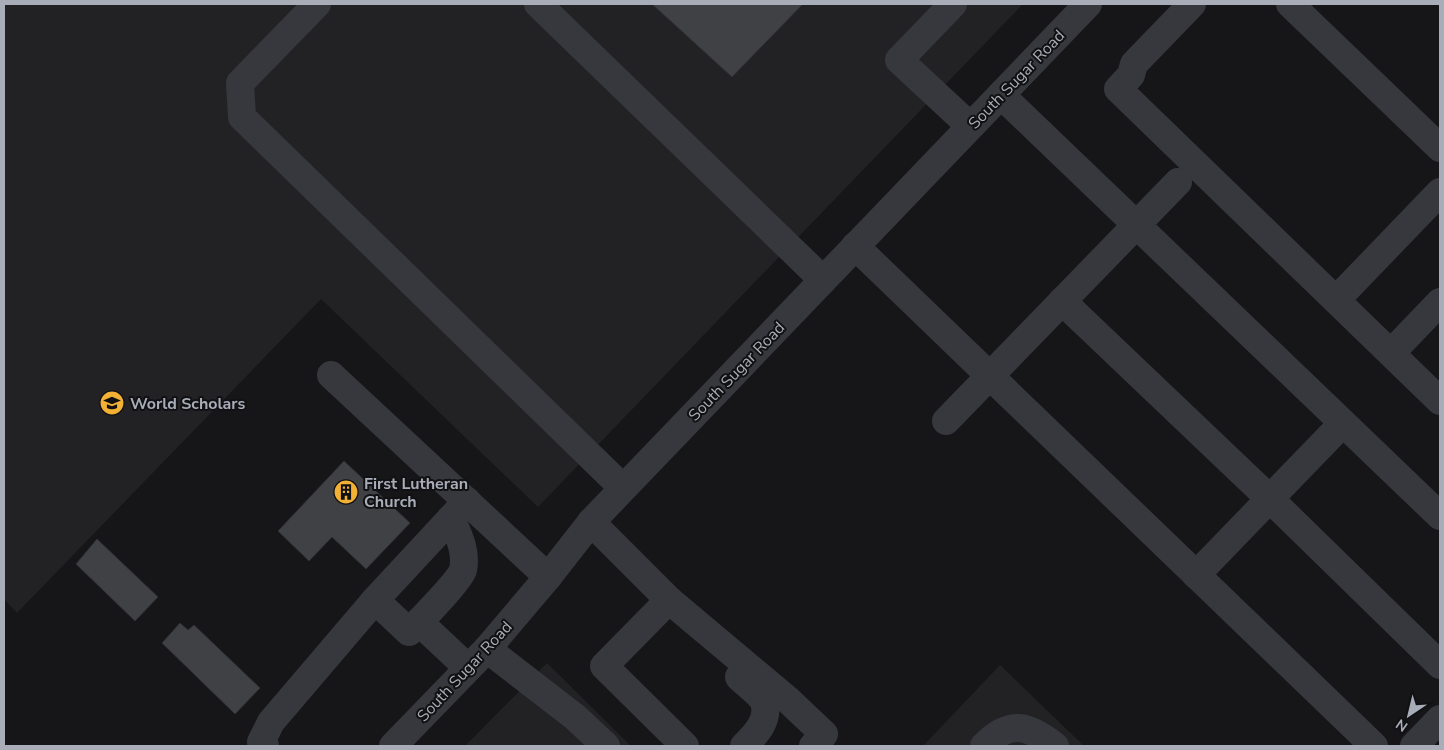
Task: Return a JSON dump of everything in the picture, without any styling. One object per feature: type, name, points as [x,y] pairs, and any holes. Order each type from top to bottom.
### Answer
[{"type":"lane","points":[[317,4],[240,83],[242,117],[623,488]]},
{"type":"lane","points":[[538,4],[562,16],[823,280]]},
{"type":"lane","points":[[953,4],[899,60],[970,126]]},
{"type":"lane","name":"South Sugar Road","points":[[393,746],[487,649],[548,577],[591,522],[1088,4]]},
{"type":"lane","points":[[1192,4],[1134,64],[1131,75],[1118,89],[1440,400]]},
{"type":"lane","points":[[1290,4],[1440,148]]},
{"type":"lane","points":[[1001,95],[1440,516]]},
{"type":"lane","points":[[946,421],[1178,182]]},
{"type":"lane","points":[[1336,300],[1440,192]]},
{"type":"lane","points":[[855,246],[1374,746]]},
{"type":"lane","points":[[1062,301],[1270,499],[1440,665]]},
{"type":"lane","points":[[1391,353],[1440,302]]},
{"type":"lane","points":[[331,375],[459,509],[548,577]]},
{"type":"lane","points":[[1196,575],[1344,423]]},
{"type":"lane","points":[[265,746],[261,742],[271,722],[375,600],[459,509]]},
{"type":"lane","points":[[375,600],[409,632],[419,622],[463,572],[463,546],[459,509]]},
{"type":"lane","points":[[591,522],[669,600],[787,699],[824,734],[813,746]]},
{"type":"lane","points":[[669,600],[604,666],[685,746]]},
{"type":"lane","points":[[669,600],[693,633],[764,701],[765,717],[756,734],[744,746]]},
{"type":"lane","points":[[419,622],[468,668]]},
{"type":"lane","points":[[487,649],[575,717],[606,746]]},
{"type":"lane","points":[[1414,746],[1440,719]]},
{"type":"lane","points":[[984,746],[991,738],[1008,729],[1024,728],[1039,734],[1055,746]]},
{"type":"shaded area","name":"World Scholars","points":[[4,4],[1023,4],[538,507],[321,299],[17,613],[4,599]]},
{"type":"shaded area","points":[[547,663],[631,746],[465,746]]},
{"type":"shaded area","points":[[1000,665],[1084,746],[923,746]]},
{"type":"building","points":[[652,4],[803,4],[732,77]]},
{"type":"building","name":"First Lutheran Church","points":[[344,461],[410,523],[366,569],[332,537],[309,561],[278,531]]},
{"type":"building","points":[[97,539],[158,597],[135,621],[76,564]]},
{"type":"building","points":[[180,623],[188,630],[194,625],[260,688],[235,714],[162,643]]},
{"type":"place","name":"World Scholars","points":[[112,403]]},
{"type":"place","name":"First Lutheran Church","points":[[346,492]]}]
